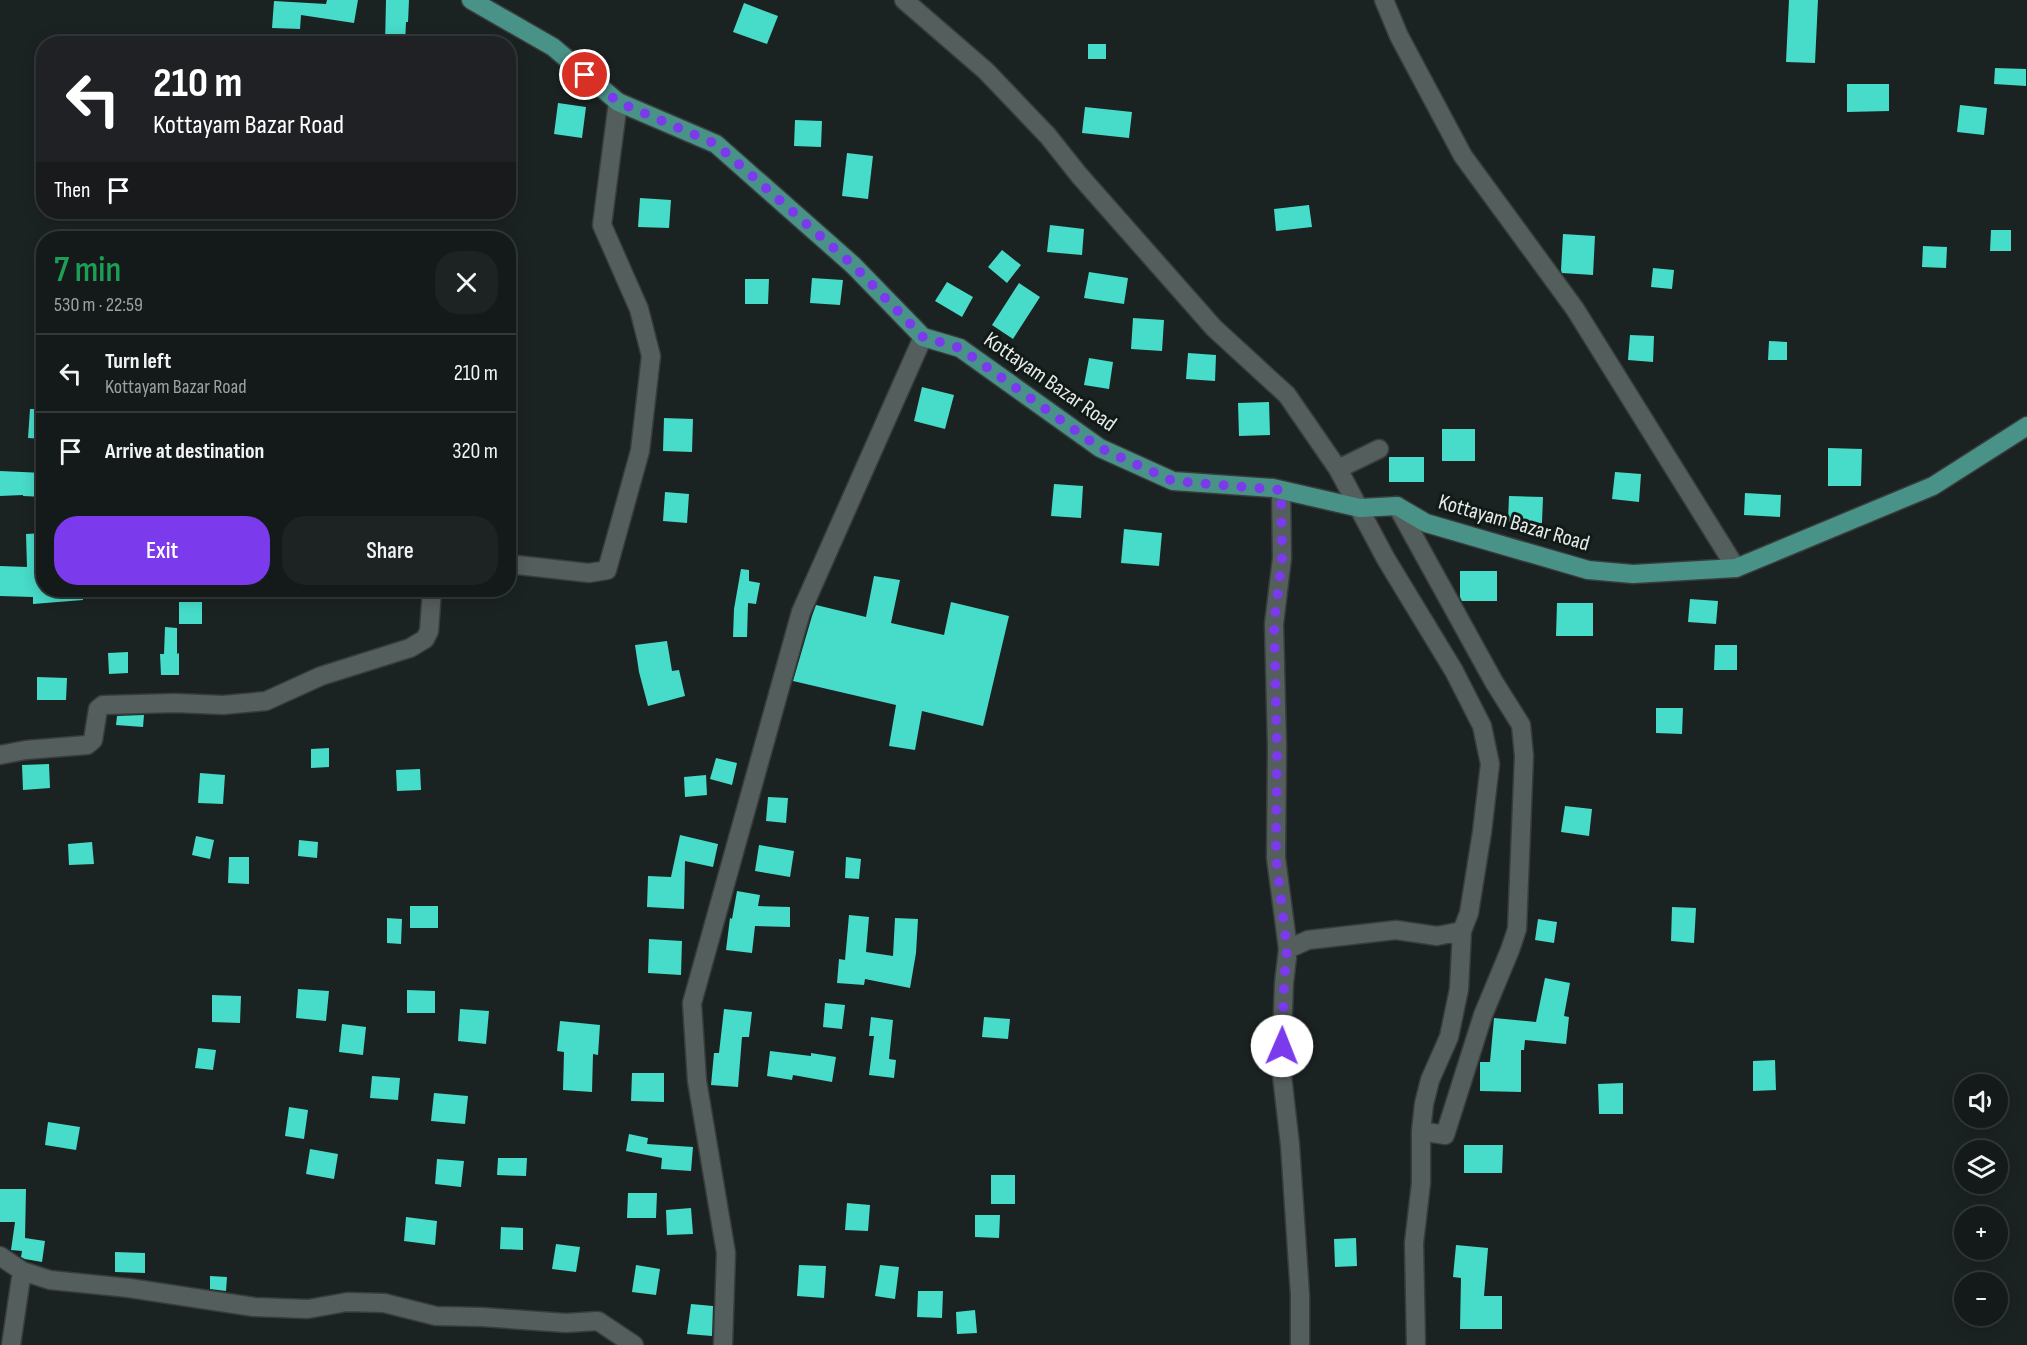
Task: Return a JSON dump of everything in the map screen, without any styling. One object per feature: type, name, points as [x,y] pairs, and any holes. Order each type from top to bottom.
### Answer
[{"type":"main road","name":"Kottayam Bazar Road","points":[[471,0],[553,47],[618,102],[716,144],[853,265],[923,337],[960,348],[1100,448],[1173,481],[1281,490],[1362,508],[1397,506],[1426,524],[1588,570],[1632,574],[1736,568],[1933,486],[2027,427]]},
{"type":"street","points":[[904,0],[986,71],[1048,136],[1079,175],[1214,327],[1287,395],[1362,508],[1386,560],[1454,671],[1482,726],[1490,764],[1469,913],[1462,931],[1456,1005],[1449,1037],[1430,1080],[1421,1131],[1421,1183],[1414,1243],[1416,1345]]},
{"type":"street","points":[[1384,0],[1399,36],[1463,156],[1575,309],[1736,568]]},
{"type":"street","points":[[516,565],[589,573],[607,570],[640,451],[651,356],[639,309],[602,225],[618,102]]},
{"type":"street","points":[[723,1345],[726,1253],[697,1081],[692,1003],[801,612],[923,337]]},
{"type":"street","points":[[1338,470],[1379,449]]},
{"type":"street","points":[[1281,490],[1282,558],[1274,624],[1277,747],[1276,858],[1287,949],[1281,1067],[1290,1145],[1300,1295],[1300,1345]]},
{"type":"street","points":[[1397,506],[1494,681],[1521,725],[1524,756],[1517,929],[1483,1016],[1445,1135],[1421,1131]]},
{"type":"street","points":[[0,755],[26,750],[87,745],[93,740],[98,709],[103,705],[175,703],[224,705],[267,702],[321,676],[410,648],[425,639],[429,631],[431,597]]},
{"type":"street","points":[[1287,949],[1308,940],[1386,931],[1396,930],[1437,936],[1462,931]]},
{"type":"street","points":[[0,1256],[22,1271],[50,1280],[129,1288],[254,1307],[308,1309],[347,1302],[384,1303],[436,1316],[566,1323],[598,1321],[634,1345]]},
{"type":"street","points":[[11,1345],[22,1271]]},
{"type":"building","points":[[327,0],[358,0],[354,23],[301,15],[300,29],[272,28],[274,1],[326,4]]},
{"type":"building","points":[[386,0],[409,0],[405,36],[385,36]]},
{"type":"building","points":[[1789,0],[1818,0],[1815,63],[1786,62]]},
{"type":"building","points":[[744,3],[778,16],[767,44],[733,32]]},
{"type":"building","points":[[1088,44],[1106,44],[1106,59],[1088,59]]},
{"type":"building","points":[[1995,68],[2026,69],[2026,86],[1994,84]]},
{"type":"building","points":[[1847,84],[1889,84],[1889,111],[1847,112]]},
{"type":"building","points":[[558,103],[586,107],[582,138],[554,134]]},
{"type":"building","points":[[1960,105],[1987,108],[1984,135],[1957,132]]},
{"type":"building","points":[[1085,107],[1132,112],[1129,138],[1082,133]]},
{"type":"building","points":[[795,120],[822,121],[821,147],[794,146]]},
{"type":"building","points":[[847,153],[873,156],[868,199],[842,196]]},
{"type":"building","points":[[640,198],[671,200],[669,228],[638,227]]},
{"type":"building","points":[[1309,205],[1312,227],[1276,231],[1274,209]]},
{"type":"building","points":[[1050,225],[1084,229],[1082,255],[1047,252]]},
{"type":"building","points":[[1991,230],[2011,230],[2011,251],[1990,251]]},
{"type":"building","points":[[1563,234],[1595,236],[1593,275],[1562,273]]},
{"type":"building","points":[[1923,246],[1947,247],[1946,268],[1922,267]]},
{"type":"building","points":[[1002,250],[1021,265],[1007,283],[988,267]]},
{"type":"building","points":[[1653,268],[1674,270],[1672,289],[1651,287]]},
{"type":"building","points":[[1089,272],[1128,278],[1124,304],[1084,298]]},
{"type":"building","points":[[812,278],[843,280],[840,305],[810,303]]},
{"type":"building","points":[[745,279],[769,279],[768,304],[745,304]]},
{"type":"building","points":[[947,282],[973,297],[962,317],[935,301]]},
{"type":"building","points":[[1019,283],[1040,297],[1013,339],[992,325]]},
{"type":"building","points":[[1133,318],[1164,320],[1162,351],[1131,349]]},
{"type":"building","points":[[1630,335],[1654,336],[1653,362],[1628,360]]},
{"type":"building","points":[[1769,341],[1787,342],[1787,360],[1768,360]]},
{"type":"building","points":[[1188,353],[1216,355],[1215,381],[1186,379]]},
{"type":"building","points":[[1089,358],[1113,362],[1109,389],[1084,385]]},
{"type":"building","points":[[922,387],[954,395],[945,429],[914,421]]},
{"type":"building","points":[[1269,402],[1270,435],[1239,436],[1238,403]]},
{"type":"building","points":[[30,409],[36,409],[36,438],[28,438]]},
{"type":"building","points":[[664,418],[693,419],[692,452],[663,451]]},
{"type":"building","points":[[1442,429],[1475,429],[1475,461],[1442,461]]},
{"type":"building","points":[[1828,448],[1862,449],[1861,486],[1828,486]]},
{"type":"building","points":[[1389,457],[1424,457],[1424,482],[1389,482]]},
{"type":"building","points":[[0,471],[36,473],[36,497],[0,496]]},
{"type":"building","points":[[1615,472],[1641,474],[1639,502],[1612,499]]},
{"type":"building","points":[[1054,484],[1083,486],[1081,518],[1051,516]]},
{"type":"building","points":[[665,492],[689,494],[687,523],[663,521]]},
{"type":"building","points":[[1745,493],[1781,495],[1780,517],[1744,515]]},
{"type":"building","points":[[1509,496],[1543,497],[1542,523],[1508,522]]},
{"type":"building","points":[[1124,529],[1162,533],[1159,566],[1121,563]]},
{"type":"building","points":[[36,533],[36,597],[83,597],[83,600],[33,604],[33,597],[0,596],[0,566],[27,567],[26,534]]},
{"type":"building","points":[[741,569],[749,570],[749,581],[760,583],[756,604],[748,603],[747,637],[733,637],[734,609]]},
{"type":"building","points":[[1460,571],[1497,571],[1497,601],[1462,601]]},
{"type":"building","points":[[874,576],[900,580],[891,623],[944,635],[951,602],[1009,616],[983,726],[922,711],[915,750],[889,746],[896,705],[793,681],[816,605],[866,617]]},
{"type":"building","points":[[1690,599],[1718,601],[1716,624],[1688,622]]},
{"type":"building","points":[[179,602],[202,602],[202,624],[179,624]]},
{"type":"building","points":[[1557,603],[1593,603],[1593,636],[1556,636]]},
{"type":"building","points":[[165,627],[177,628],[179,675],[161,675],[160,654],[164,654]]},
{"type":"building","points":[[667,641],[672,671],[679,670],[685,696],[648,706],[635,645]]},
{"type":"building","points":[[1715,645],[1737,645],[1737,670],[1714,670]]},
{"type":"building","points":[[128,652],[128,673],[109,674],[108,653]]},
{"type":"building","points":[[37,677],[67,678],[66,700],[37,700]]},
{"type":"building","points":[[1656,708],[1683,708],[1682,734],[1656,733]]},
{"type":"building","points":[[144,715],[143,727],[116,725],[117,716]]},
{"type":"building","points":[[329,748],[329,767],[311,768],[311,749]]},
{"type":"building","points":[[716,758],[737,763],[732,785],[710,779]]},
{"type":"building","points":[[49,764],[50,788],[23,790],[22,765]]},
{"type":"building","points":[[420,769],[421,790],[397,791],[396,770]]},
{"type":"building","points":[[200,773],[225,775],[223,804],[198,803]]},
{"type":"building","points":[[706,775],[707,795],[685,797],[684,777]]},
{"type":"building","points":[[768,797],[788,798],[786,823],[766,821]]},
{"type":"building","points":[[1565,806],[1592,809],[1589,836],[1561,832]]},
{"type":"building","points":[[680,835],[718,844],[713,867],[685,861],[684,909],[647,907],[648,876],[671,877]]},
{"type":"building","points":[[196,836],[214,840],[210,859],[192,855]]},
{"type":"building","points":[[299,840],[318,842],[317,858],[298,856]]},
{"type":"building","points":[[92,842],[94,864],[69,865],[68,844]]},
{"type":"building","points":[[759,845],[794,851],[790,877],[755,871]]},
{"type":"building","points":[[229,857],[249,857],[249,884],[228,883]]},
{"type":"building","points":[[846,857],[861,859],[859,879],[845,878]]},
{"type":"building","points":[[737,891],[760,895],[758,906],[790,907],[790,927],[755,926],[752,953],[726,950],[730,918],[732,919]]},
{"type":"building","points":[[410,906],[438,906],[438,928],[410,928]]},
{"type":"building","points":[[1672,907],[1696,908],[1694,943],[1671,941]]},
{"type":"building","points":[[849,915],[869,917],[866,952],[893,956],[895,918],[918,919],[916,953],[910,988],[865,979],[864,985],[837,983],[839,959],[845,960]]},
{"type":"building","points":[[387,918],[402,919],[401,944],[387,943]]},
{"type":"building","points":[[1538,919],[1557,922],[1554,943],[1535,940]]},
{"type":"building","points":[[649,939],[682,941],[681,975],[648,973]]},
{"type":"building","points":[[1545,978],[1570,983],[1564,1016],[1569,1017],[1566,1044],[1525,1040],[1524,1050],[1521,1050],[1521,1092],[1480,1091],[1480,1062],[1490,1062],[1494,1018],[1536,1022]]},
{"type":"building","points":[[298,989],[329,991],[326,1021],[296,1018]]},
{"type":"building","points":[[407,990],[435,991],[435,1013],[407,1013]]},
{"type":"building","points":[[212,995],[241,996],[240,1023],[212,1022]]},
{"type":"building","points":[[825,1003],[845,1005],[842,1029],[823,1027]]},
{"type":"building","points":[[460,1009],[489,1011],[486,1044],[458,1041]]},
{"type":"building","points":[[724,1009],[752,1012],[749,1037],[742,1037],[738,1087],[711,1085],[714,1053],[719,1053]]},
{"type":"building","points":[[871,1017],[893,1020],[889,1059],[896,1060],[894,1078],[869,1075],[874,1036],[869,1036]]},
{"type":"building","points":[[984,1017],[1010,1019],[1008,1039],[982,1037]]},
{"type":"building","points":[[560,1021],[600,1025],[598,1055],[593,1054],[592,1092],[563,1090],[564,1052],[557,1051]]},
{"type":"building","points":[[342,1024],[366,1027],[363,1055],[339,1052]]},
{"type":"building","points":[[198,1048],[216,1050],[213,1070],[195,1068]]},
{"type":"building","points":[[770,1051],[836,1057],[832,1082],[793,1075],[792,1080],[767,1076]]},
{"type":"building","points":[[1775,1060],[1776,1090],[1753,1091],[1753,1061]]},
{"type":"building","points":[[632,1073],[664,1073],[664,1102],[631,1101]]},
{"type":"building","points":[[372,1076],[400,1078],[398,1100],[370,1098]]},
{"type":"building","points":[[1623,1083],[1623,1114],[1599,1114],[1598,1084]]},
{"type":"building","points":[[434,1093],[468,1096],[465,1124],[431,1121]]},
{"type":"building","points":[[289,1107],[308,1110],[304,1139],[285,1136]]},
{"type":"building","points":[[48,1122],[80,1127],[76,1150],[45,1145]]},
{"type":"building","points":[[629,1134],[648,1138],[647,1144],[693,1147],[691,1171],[661,1169],[662,1158],[626,1151]]},
{"type":"building","points":[[1464,1145],[1503,1145],[1502,1173],[1464,1173]]},
{"type":"building","points":[[310,1149],[338,1154],[334,1179],[306,1174]]},
{"type":"building","points":[[498,1158],[527,1158],[526,1176],[497,1175]]},
{"type":"building","points":[[437,1159],[464,1161],[461,1187],[435,1184]]},
{"type":"building","points":[[991,1175],[1015,1175],[1015,1204],[991,1204]]},
{"type":"building","points":[[0,1189],[26,1189],[25,1238],[45,1241],[42,1262],[25,1259],[21,1257],[22,1251],[11,1250],[15,1222],[0,1222]]},
{"type":"building","points":[[628,1193],[657,1193],[656,1218],[627,1218]]},
{"type":"building","points":[[847,1203],[870,1205],[868,1231],[845,1230]]},
{"type":"building","points":[[691,1208],[693,1234],[667,1235],[666,1210]]},
{"type":"building","points":[[975,1215],[1000,1215],[999,1238],[975,1237]]},
{"type":"building","points":[[406,1217],[437,1221],[435,1245],[404,1241]]},
{"type":"building","points":[[501,1227],[523,1228],[523,1250],[500,1249]]},
{"type":"building","points":[[1356,1238],[1357,1266],[1335,1267],[1334,1239]]},
{"type":"building","points":[[556,1244],[580,1247],[576,1272],[552,1269]]},
{"type":"building","points":[[1456,1245],[1488,1248],[1484,1296],[1502,1296],[1502,1329],[1460,1329],[1461,1278],[1453,1277]]},
{"type":"building","points":[[115,1252],[145,1253],[145,1273],[115,1272]]},
{"type":"building","points":[[636,1265],[660,1269],[656,1295],[632,1292]]},
{"type":"building","points":[[799,1265],[826,1266],[824,1298],[797,1296]]},
{"type":"building","points":[[880,1265],[899,1267],[895,1299],[875,1296]]},
{"type":"building","points":[[210,1276],[227,1277],[226,1291],[210,1289]]},
{"type":"building","points":[[918,1291],[943,1291],[942,1318],[917,1317]]},
{"type":"building","points":[[691,1304],[713,1306],[712,1336],[687,1334]]},
{"type":"building","points":[[975,1310],[977,1333],[957,1334],[956,1312]]},
{"type":"route","points":[[585,75],[618,102],[716,144],[853,265],[923,337],[960,348],[1100,448],[1173,481],[1281,490],[1282,558],[1274,624],[1277,747],[1276,858],[1287,949],[1282,1046]]}]
